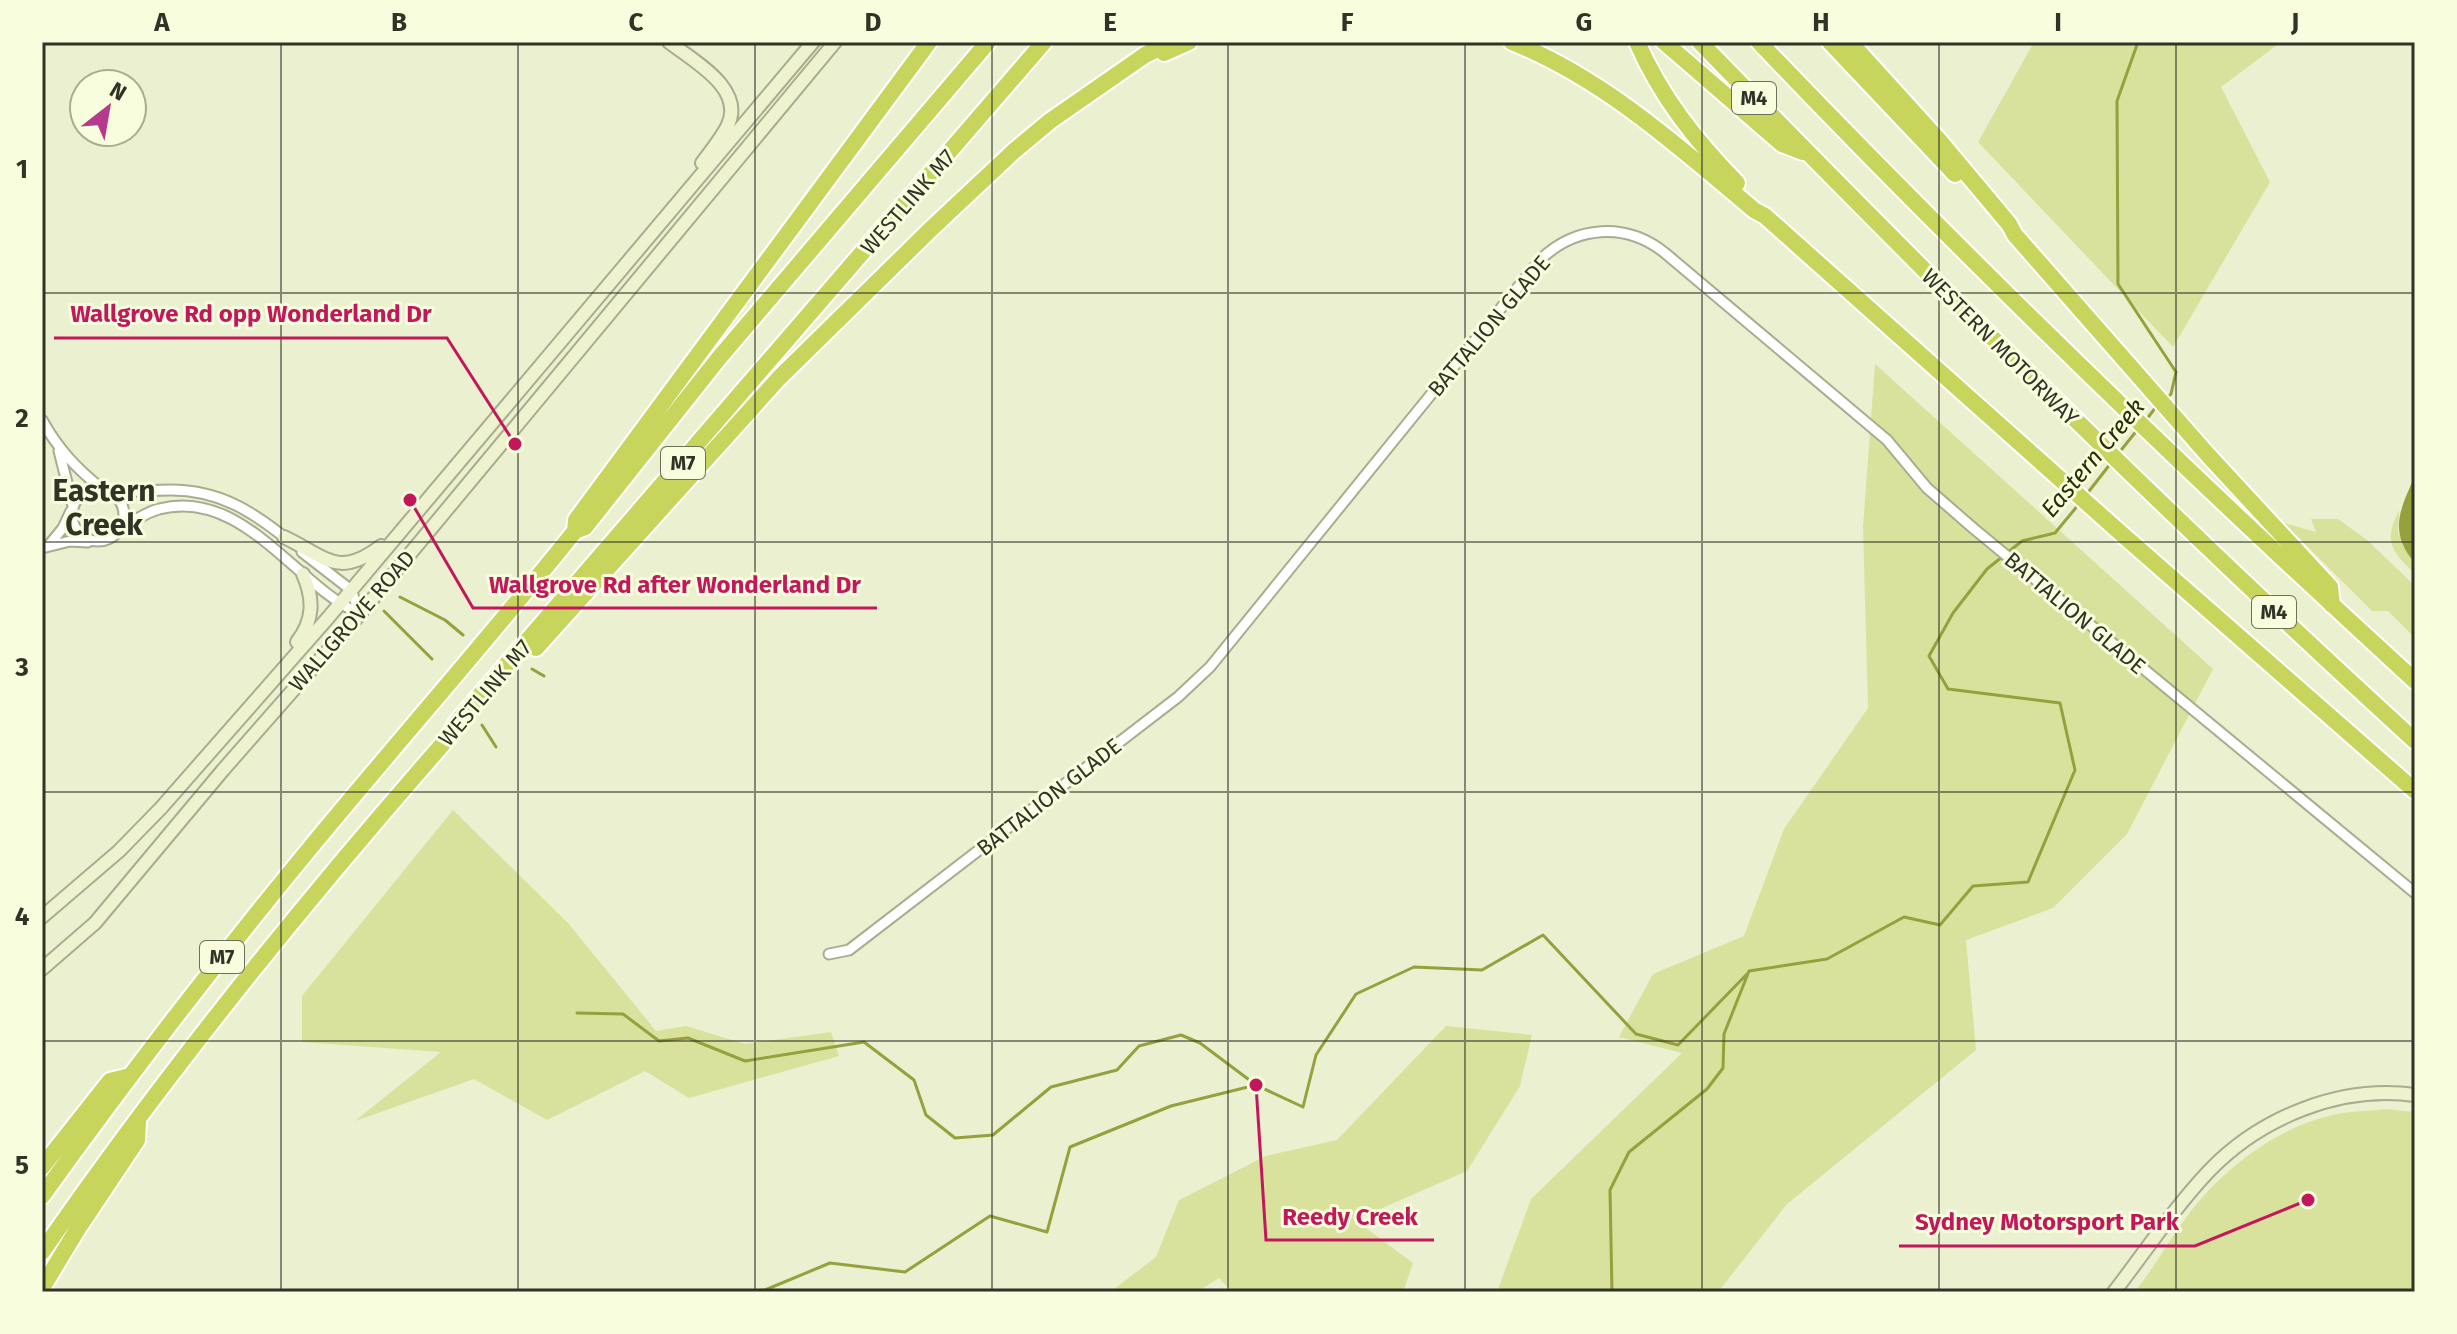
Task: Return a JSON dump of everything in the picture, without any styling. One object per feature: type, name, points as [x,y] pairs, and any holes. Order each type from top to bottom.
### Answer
[{"type":"highway","points":[[575,531],[576,520],[929,42]]},
{"type":"highway","name":"WESTLINK M7","points":[[50,1167],[130,1076],[307,852],[575,531],[585,527],[719,358],[988,42]]},
{"type":"highway","name":"WESTLINK M7","points":[[91,1196],[120,1155],[138,1121],[348,854],[448,738],[457,722],[1044,42]]},
{"type":"highway","points":[[448,738],[465,728],[779,378],[932,228],[1050,121],[1145,55],[1171,42]]},
{"type":"highway","points":[[1129,67],[1189,42]]},
{"type":"highway","points":[[1512,42],[1560,64],[1611,95],[1765,216],[2415,791]]},
{"type":"highway","points":[[1637,42],[1662,91],[1694,138],[1759,205],[1765,216]]},
{"type":"highway","points":[[1664,42],[1782,144],[1809,154]]},
{"type":"highway","name":"WESTERN MOTORWAY","points":[[1700,42],[2085,432],[2415,741]]},
{"type":"highway","points":[[1830,42],[1994,217],[2015,235],[2208,455],[2330,587],[2332,605]]},
{"type":"highway","points":[[1850,42],[1937,138],[2015,235]]},
{"type":"highway","name":"WESTERN MOTORWAY","points":[[1763,44],[2115,401],[2415,681]]},
{"type":"highway","name":"M7","points":[[42,1196],[50,1167]]},
{"type":"highway","points":[[42,1252],[91,1196]]},
{"type":"highway","points":[[42,1288],[91,1196]]},
{"type":"main road","points":[[661,222],[728,125],[730,108],[721,83],[669,42]]},
{"type":"main road","name":"WALLGROVE ROAD","points":[[42,917],[119,851],[251,706],[813,42]]},
{"type":"main road","name":"WALLGROVE ROAD","points":[[42,969],[95,923],[223,770],[360,614],[835,42]]},
{"type":"main road","points":[[632,255],[647,268]]},
{"type":"main road","points":[[284,537],[323,559],[343,564],[366,557],[400,532]]},
{"type":"main road","points":[[251,706],[310,621],[310,595],[303,574]]},
{"type":"main road","points":[[2114,1292],[2210,1170],[2259,1130],[2315,1105],[2346,1097],[2375,1093],[2415,1095]]},
{"type":"street","name":"BATTALION GLADE","points":[[829,954],[849,950],[1178,697],[1210,667],[1540,260],[1576,236],[1597,231],[1619,231],[1657,247],[1887,440],[1927,488],[1973,528],[2415,893]]},
{"type":"street","points":[[42,420],[72,465],[121,503],[124,520],[121,528]]},
{"type":"street","points":[[58,447],[69,484],[71,518],[84,538],[100,541]]},
{"type":"street","points":[[45,546],[63,528],[84,492],[205,492],[241,507],[284,537],[351,590],[360,614]]},
{"type":"street","points":[[45,546],[70,541],[108,540],[121,528],[157,509],[182,506],[206,510],[245,527],[339,604],[360,614]]},
{"type":"shaded area","points":[[2034,42],[2281,42],[2221,87],[2270,182],[2173,347],[1978,142]]},
{"type":"shaded area","points":[[1875,364],[2213,669],[2127,834],[2053,908],[1966,940],[1976,1050],[1787,1204],[1718,1292],[1497,1292],[1531,1199],[1682,1053],[1619,1037],[1653,974],[1744,936],[1784,829],[1868,708],[1863,527]]},
{"type":"shaded area","points":[[2415,476],[2415,563],[2402,541],[2399,520]]},
{"type":"shaded area","points":[[2399,510],[2398,533],[2415,563],[2415,574],[2392,545],[2392,530]]},
{"type":"shaded area","points":[[2311,519],[2338,519],[2367,540],[2415,586],[2415,638],[2388,611],[2372,611],[2284,523],[2316,532]]},
{"type":"shaded area","points":[[453,810],[568,923],[656,1031],[686,1026],[745,1044],[831,1032],[839,1056],[689,1098],[645,1071],[547,1120],[474,1079],[355,1121],[441,1052],[302,1042],[302,996]]},
{"type":"shaded area","points":[[1446,1026],[1532,1035],[1520,1086],[1467,1171],[1355,1220],[1413,1263],[1403,1292],[1232,1292],[1219,1278],[1197,1292],[1110,1292],[1156,1257],[1179,1200],[1266,1156],[1337,1140]]},
{"type":"shaded area","points":[[2386,1109],[2415,1112],[2415,1292],[2135,1292],[2205,1194],[2256,1150],[2316,1120],[2343,1113]]},
{"type":"waterway","name":"Eastern Creek","points":[[2138,42],[2117,101],[2118,284],[2176,372],[2171,394],[2165,400]]},
{"type":"waterway","name":"Eastern Creek","points":[[2146,420],[2156,407]]},
{"type":"waterway","name":"Eastern Creek","points":[[2118,454],[2138,429]]},
{"type":"waterway","name":"Eastern Creek","points":[[2086,495],[2111,463]]},
{"type":"waterway","name":"Eastern Creek","points":[[1612,1292],[1610,1190],[1629,1152],[1707,1089],[1723,1068],[1724,1034],[1749,971],[1827,959],[1904,917],[1940,925],[1973,886],[2028,882],[2075,770],[2060,703],[1948,689],[1929,656],[1953,613],[1987,569],[2022,541],[2055,533],[2079,504]]},
{"type":"waterway","points":[[400,597],[445,620],[463,635]]},
{"type":"waterway","points":[[384,611],[432,659]]},
{"type":"waterway","points":[[532,669],[544,676]]},
{"type":"waterway","points":[[482,725],[496,747]]},
{"type":"waterway","points":[[740,1292],[765,1290],[830,1263],[905,1272],[990,1216],[1047,1232],[1070,1147],[1171,1106],[1256,1085],[1303,1107],[1316,1055],[1356,994],[1414,967],[1482,970],[1543,935],[1636,1034],[1678,1045],[1747,974]]},
{"type":"waterway","points":[[577,1013],[623,1014],[659,1041],[688,1038],[745,1061],[864,1042],[914,1080],[926,1115],[955,1138],[993,1135],[1051,1087],[1117,1070],[1139,1046],[1181,1035],[1200,1043],[1256,1085]]},
{"type":"place","name":"Wallgrove Rd opp Wonderland Dr","points":[[515,444]]},
{"type":"place","name":"Wallgrove Rd after Wonderland Dr","points":[[410,500]]},
{"type":"place","name":"Reedy Creek","points":[[1256,1085]]},
{"type":"place","name":"Sydney Motorsport Park","points":[[2308,1200]]},
{"type":"district","name":"Eastern Creek","points":[[104,508]]}]
